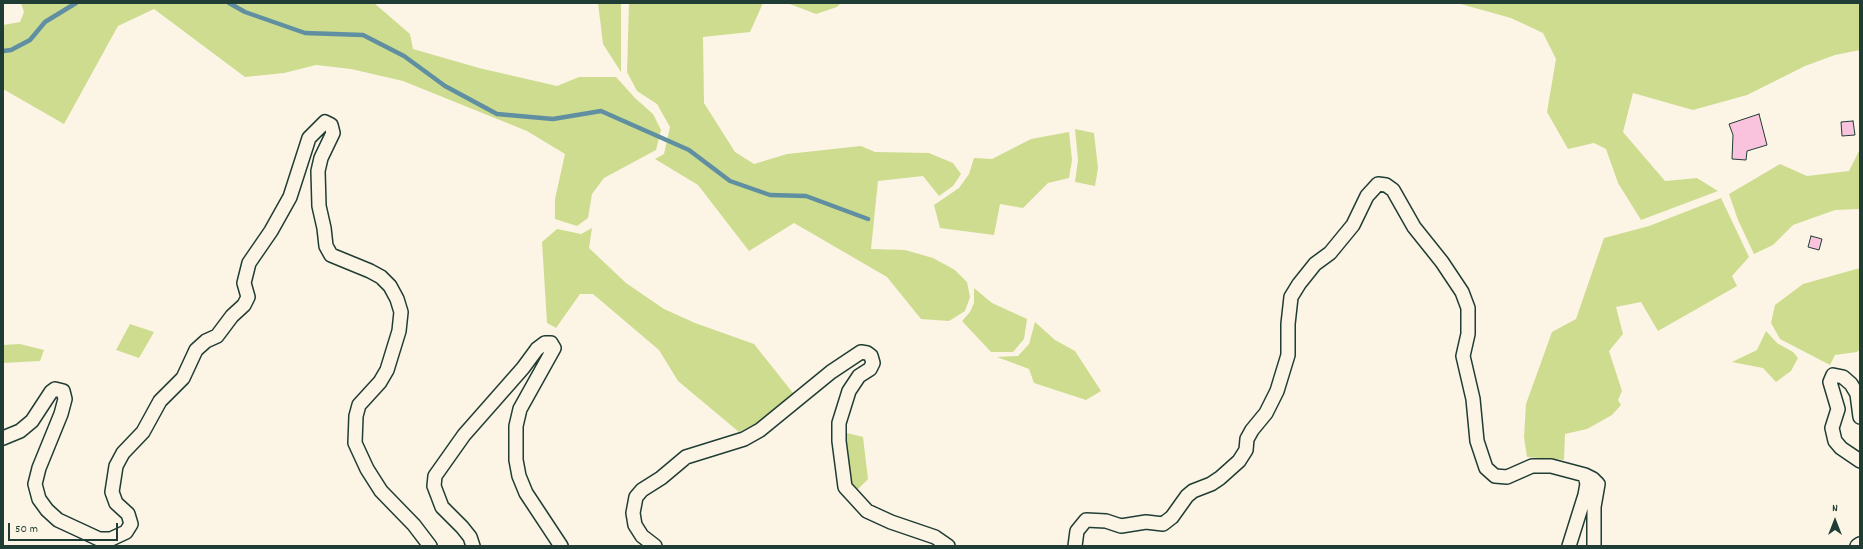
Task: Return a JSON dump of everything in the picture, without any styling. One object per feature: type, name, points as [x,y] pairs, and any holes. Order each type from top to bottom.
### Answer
[{"type":"street","points":[[3,438],[20,431],[32,421],[51,392],[55,389],[63,391],[65,399],[61,414],[39,468],[35,484],[39,499],[47,510],[58,520],[99,539],[111,539],[126,532],[131,524],[128,514],[116,503],[112,492],[116,466],[123,453],[143,432],[160,401],[183,378],[196,350],[217,336],[232,316],[244,306],[248,297],[244,283],[249,263],[271,231],[290,197],[309,138],[325,122],[331,125],[333,133],[321,158],[318,171],[319,206],[326,246],[331,255],[370,271],[381,278],[390,286],[397,299],[401,312],[399,330],[387,370],[380,382],[359,405],[356,416],[355,443],[367,469],[381,491],[414,525],[430,546]]},
{"type":"street","points":[[1075,546],[1076,531],[1086,520],[1106,521],[1121,526],[1146,522],[1163,524],[1172,517],[1186,496],[1193,491],[1211,484],[1239,461],[1246,450],[1247,439],[1252,430],[1266,413],[1277,391],[1288,355],[1288,324],[1291,297],[1298,284],[1315,264],[1330,253],[1353,225],[1367,196],[1378,184],[1386,185],[1393,190],[1414,227],[1452,277],[1468,308],[1468,334],[1463,356],[1473,399],[1476,440],[1486,468],[1495,476],[1507,476],[1532,466],[1542,465],[1562,468],[1585,475],[1598,484],[1594,507],[1594,546]]},
{"type":"street","points":[[473,546],[462,527],[442,507],[434,486],[435,476],[464,435],[523,368],[537,349],[545,343],[552,343],[554,348],[520,409],[515,443],[519,476],[526,493],[561,546]]},
{"type":"street","points":[[655,546],[642,536],[635,525],[633,513],[636,497],[642,490],[661,478],[686,457],[744,439],[760,430],[831,372],[862,352],[871,356],[873,363],[870,369],[859,376],[849,391],[839,423],[839,441],[845,487],[867,511],[891,522],[935,537],[948,546]]},
{"type":"street","points":[[1860,417],[1857,394],[1851,384],[1843,377],[1833,375],[1830,382],[1838,409],[1832,428],[1835,441],[1840,448],[1860,461]]},
{"type":"street","points":[[1569,546],[1585,496],[1587,484],[1585,475]]},
{"type":"green space","points":[[21,3],[374,3],[410,34],[413,49],[479,68],[557,86],[579,77],[616,77],[635,98],[653,114],[661,130],[656,150],[604,178],[592,194],[588,218],[577,226],[555,219],[555,199],[565,154],[527,131],[403,81],[351,69],[316,65],[284,73],[245,77],[154,9],[118,26],[64,124],[3,89],[3,25],[20,22],[24,12]]},
{"type":"green space","points":[[598,3],[621,3],[621,72],[603,44]]},
{"type":"green space","points":[[629,3],[763,3],[750,32],[703,37],[704,103],[735,152],[754,164],[787,154],[861,146],[875,152],[929,153],[953,163],[961,174],[953,186],[939,196],[923,176],[878,181],[871,249],[905,250],[933,258],[955,270],[967,282],[970,297],[965,311],[949,321],[921,319],[887,277],[794,223],[749,251],[698,185],[655,159],[664,154],[670,127],[657,104],[637,91],[627,72]]},
{"type":"green space","points":[[787,3],[841,3],[837,7],[816,14]]},
{"type":"green space","points":[[1457,3],[1860,3],[1860,50],[1835,55],[1805,66],[1747,95],[1693,110],[1633,93],[1623,132],[1665,181],[1697,178],[1718,191],[1641,220],[1618,183],[1606,149],[1594,143],[1568,149],[1547,112],[1556,59],[1543,33],[1511,18]]},
{"type":"green space","points":[[1075,129],[1094,133],[1098,168],[1095,186],[1075,182],[1078,160]]},
{"type":"green space","points":[[1069,132],[1072,160],[1069,178],[1048,183],[1023,208],[1000,204],[994,235],[940,228],[934,205],[959,188],[969,174],[974,158],[992,159],[1031,139]]},
{"type":"green space","points":[[1860,149],[1860,209],[1835,210],[1793,225],[1773,245],[1754,254],[1738,220],[1729,194],[1780,164],[1807,176],[1849,171]]},
{"type":"green space","points":[[1721,198],[1749,257],[1732,276],[1737,286],[1658,331],[1641,302],[1616,307],[1623,334],[1609,351],[1622,391],[1618,400],[1621,405],[1612,415],[1587,429],[1565,434],[1564,460],[1527,457],[1524,437],[1526,404],[1552,332],[1576,319],[1604,238],[1649,226]]},
{"type":"green space","points":[[592,228],[589,248],[626,283],[664,309],[695,323],[754,344],[793,393],[765,419],[739,432],[678,381],[659,350],[593,294],[580,294],[556,328],[547,323],[542,242],[557,229],[581,234]]},
{"type":"green space","points":[[1860,268],[1860,349],[1857,352],[1835,355],[1830,365],[1780,339],[1771,323],[1775,305],[1803,284]]},
{"type":"green space","points":[[974,288],[992,303],[1027,319],[1024,339],[1013,352],[991,352],[962,321],[970,312],[974,303]]},
{"type":"green space","points":[[1035,322],[1055,340],[1075,351],[1101,391],[1086,400],[1034,383],[1029,369],[997,357],[1018,356],[1029,344]]},
{"type":"green space","points":[[130,324],[154,332],[139,358],[116,350]]},
{"type":"green space","points":[[1766,331],[1777,343],[1793,352],[1798,358],[1791,371],[1776,382],[1763,368],[1732,362],[1757,350]]},
{"type":"green space","points":[[20,344],[44,350],[40,361],[3,363],[3,345]]},
{"type":"green space","points":[[843,432],[863,437],[868,479],[855,492],[849,479]]},
{"type":"building","points":[[1759,114],[1767,145],[1747,151],[1746,160],[1732,159],[1733,135],[1729,124]]},
{"type":"building","points":[[1853,121],[1855,135],[1842,136],[1841,122]]},
{"type":"building","points":[[1811,236],[1822,239],[1819,250],[1808,247]]},
{"type":"waterway","points":[[3,51],[11,50],[30,40],[45,22],[76,3]]},
{"type":"waterway","points":[[229,3],[245,12],[305,33],[363,35],[404,56],[445,86],[497,114],[553,119],[601,111],[689,150],[730,181],[770,195],[806,196],[868,219]]}]
